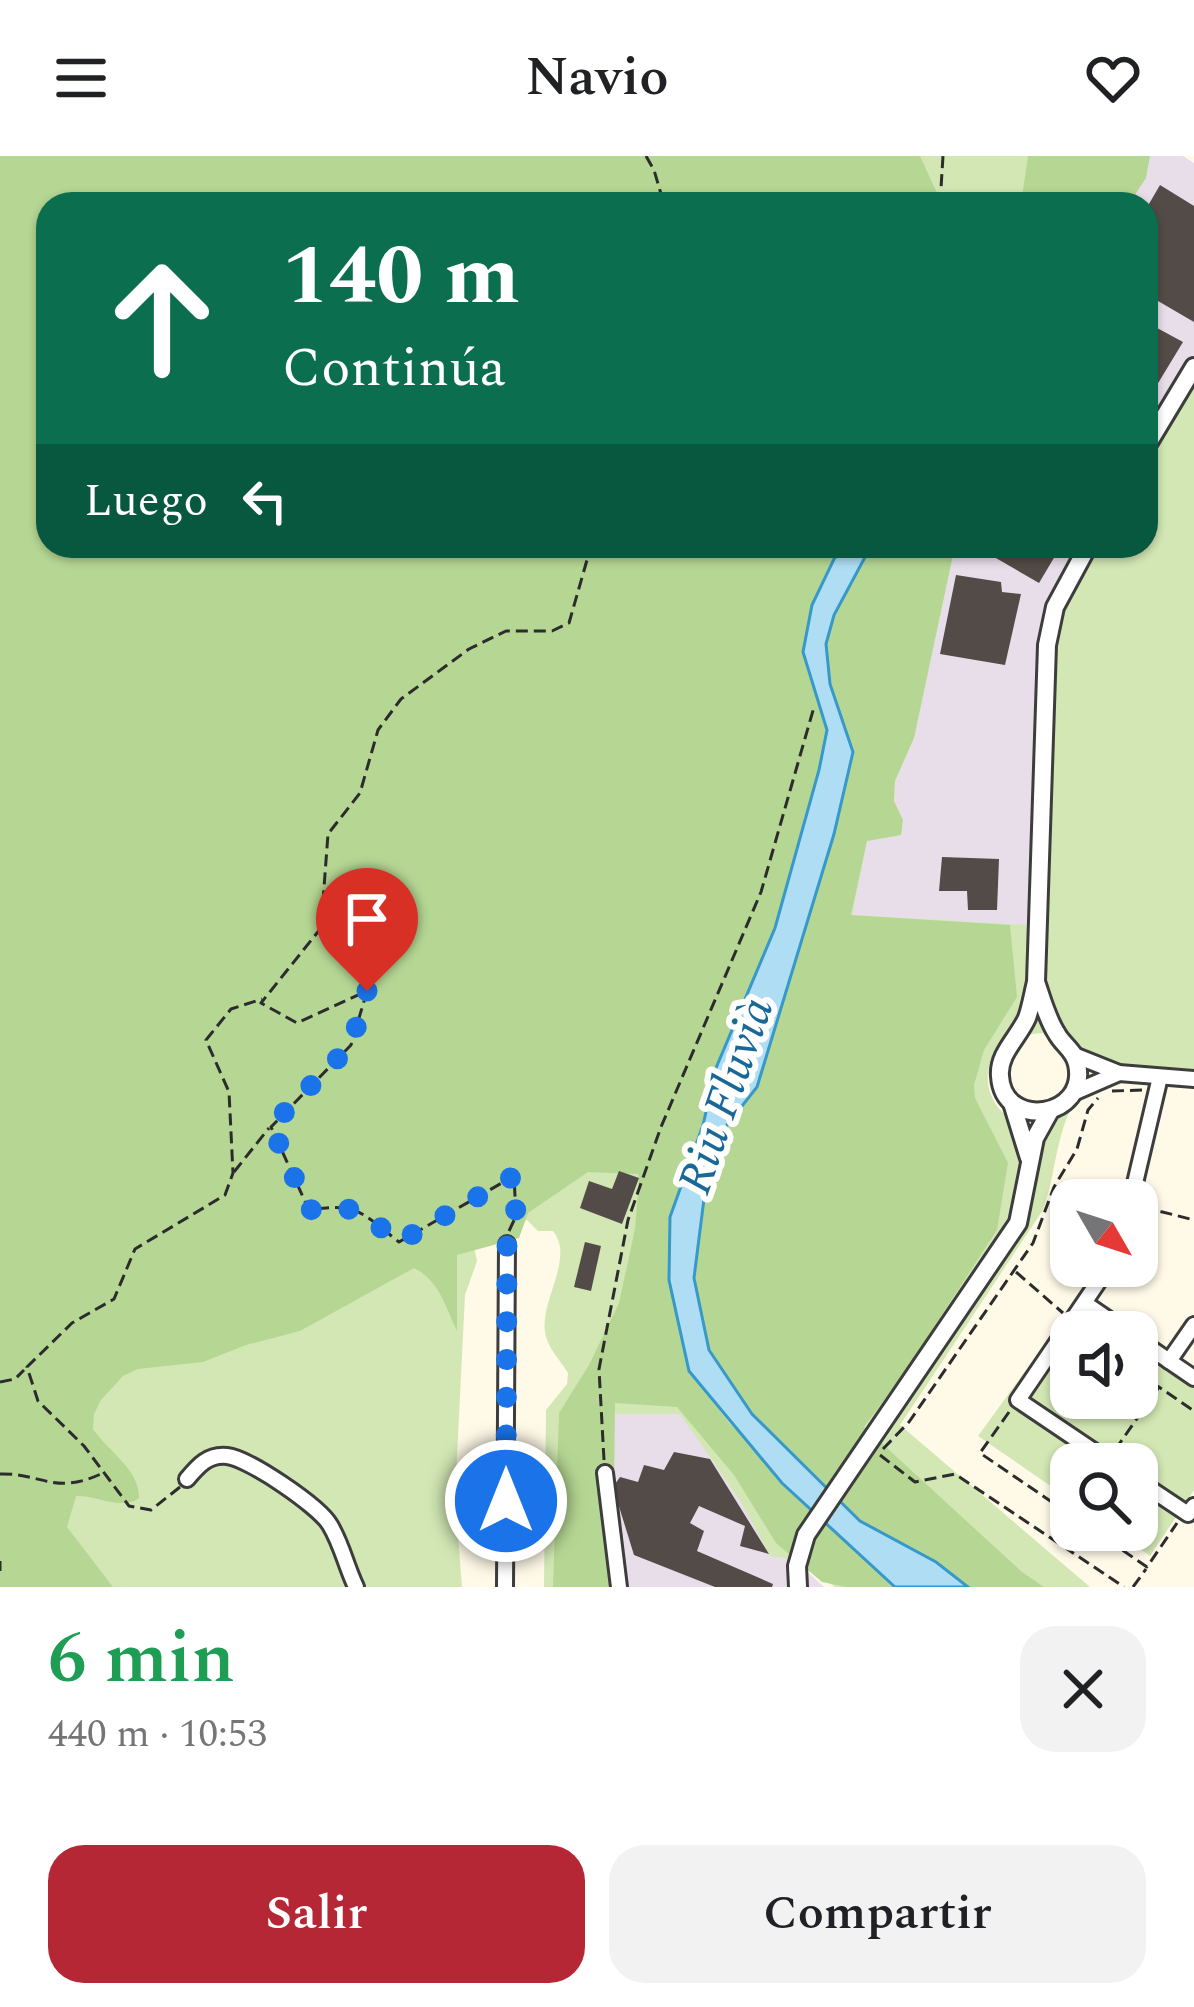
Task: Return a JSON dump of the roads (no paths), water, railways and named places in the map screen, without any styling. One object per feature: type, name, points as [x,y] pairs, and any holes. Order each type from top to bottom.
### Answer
[{"type":"street","points":[[1158,427],[1194,367]]},
{"type":"street","points":[[1030,1160],[999,1071],[1029,1014],[1036,982],[1047,645],[1055,607],[1082,558]]},
{"type":"street","points":[[1036,982],[1059,1039],[1074,1054],[1157,1084],[1194,1079]]},
{"type":"street","points":[[1015,1042],[1041,1034],[1059,1039]]},
{"type":"street","points":[[1073,1093],[1078,1078],[1074,1054]]},
{"type":"street","points":[[798,1581],[806,1535],[871,1456],[1008,1241],[1023,1209],[1030,1160],[1050,1112],[1073,1093],[1119,1073]]},
{"type":"street","points":[[1139,1179],[1157,1084]]},
{"type":"street","points":[[1012,1102],[1026,1111],[1050,1112]]},
{"type":"street","points":[[505,1587],[507,1244]]},
{"type":"street","points":[[1079,1443],[1018,1400],[1096,1287]]},
{"type":"street","points":[[1086,1304],[1096,1311]]},
{"type":"street","points":[[1169,1360],[1194,1325]]},
{"type":"street","points":[[1158,1353],[1194,1378]]},
{"type":"street","points":[[188,1479],[207,1459],[232,1456],[277,1482],[327,1519],[356,1587]]},
{"type":"street","points":[[605,1473],[619,1587]]},
{"type":"street","points":[[1158,1493],[1189,1511]]},
{"type":"water","name":"Riu Fluvià","points":[[865,558],[834,615],[826,644],[830,684],[853,752],[834,834],[757,1087],[727,1125],[706,1183],[694,1278],[709,1350],[752,1414],[860,1521],[936,1562],[968,1587],[895,1587],[782,1483],[689,1371],[669,1280],[670,1217],[703,1125],[716,1068],[775,928],[819,770],[827,730],[803,652],[812,605],[834,559]]}]
